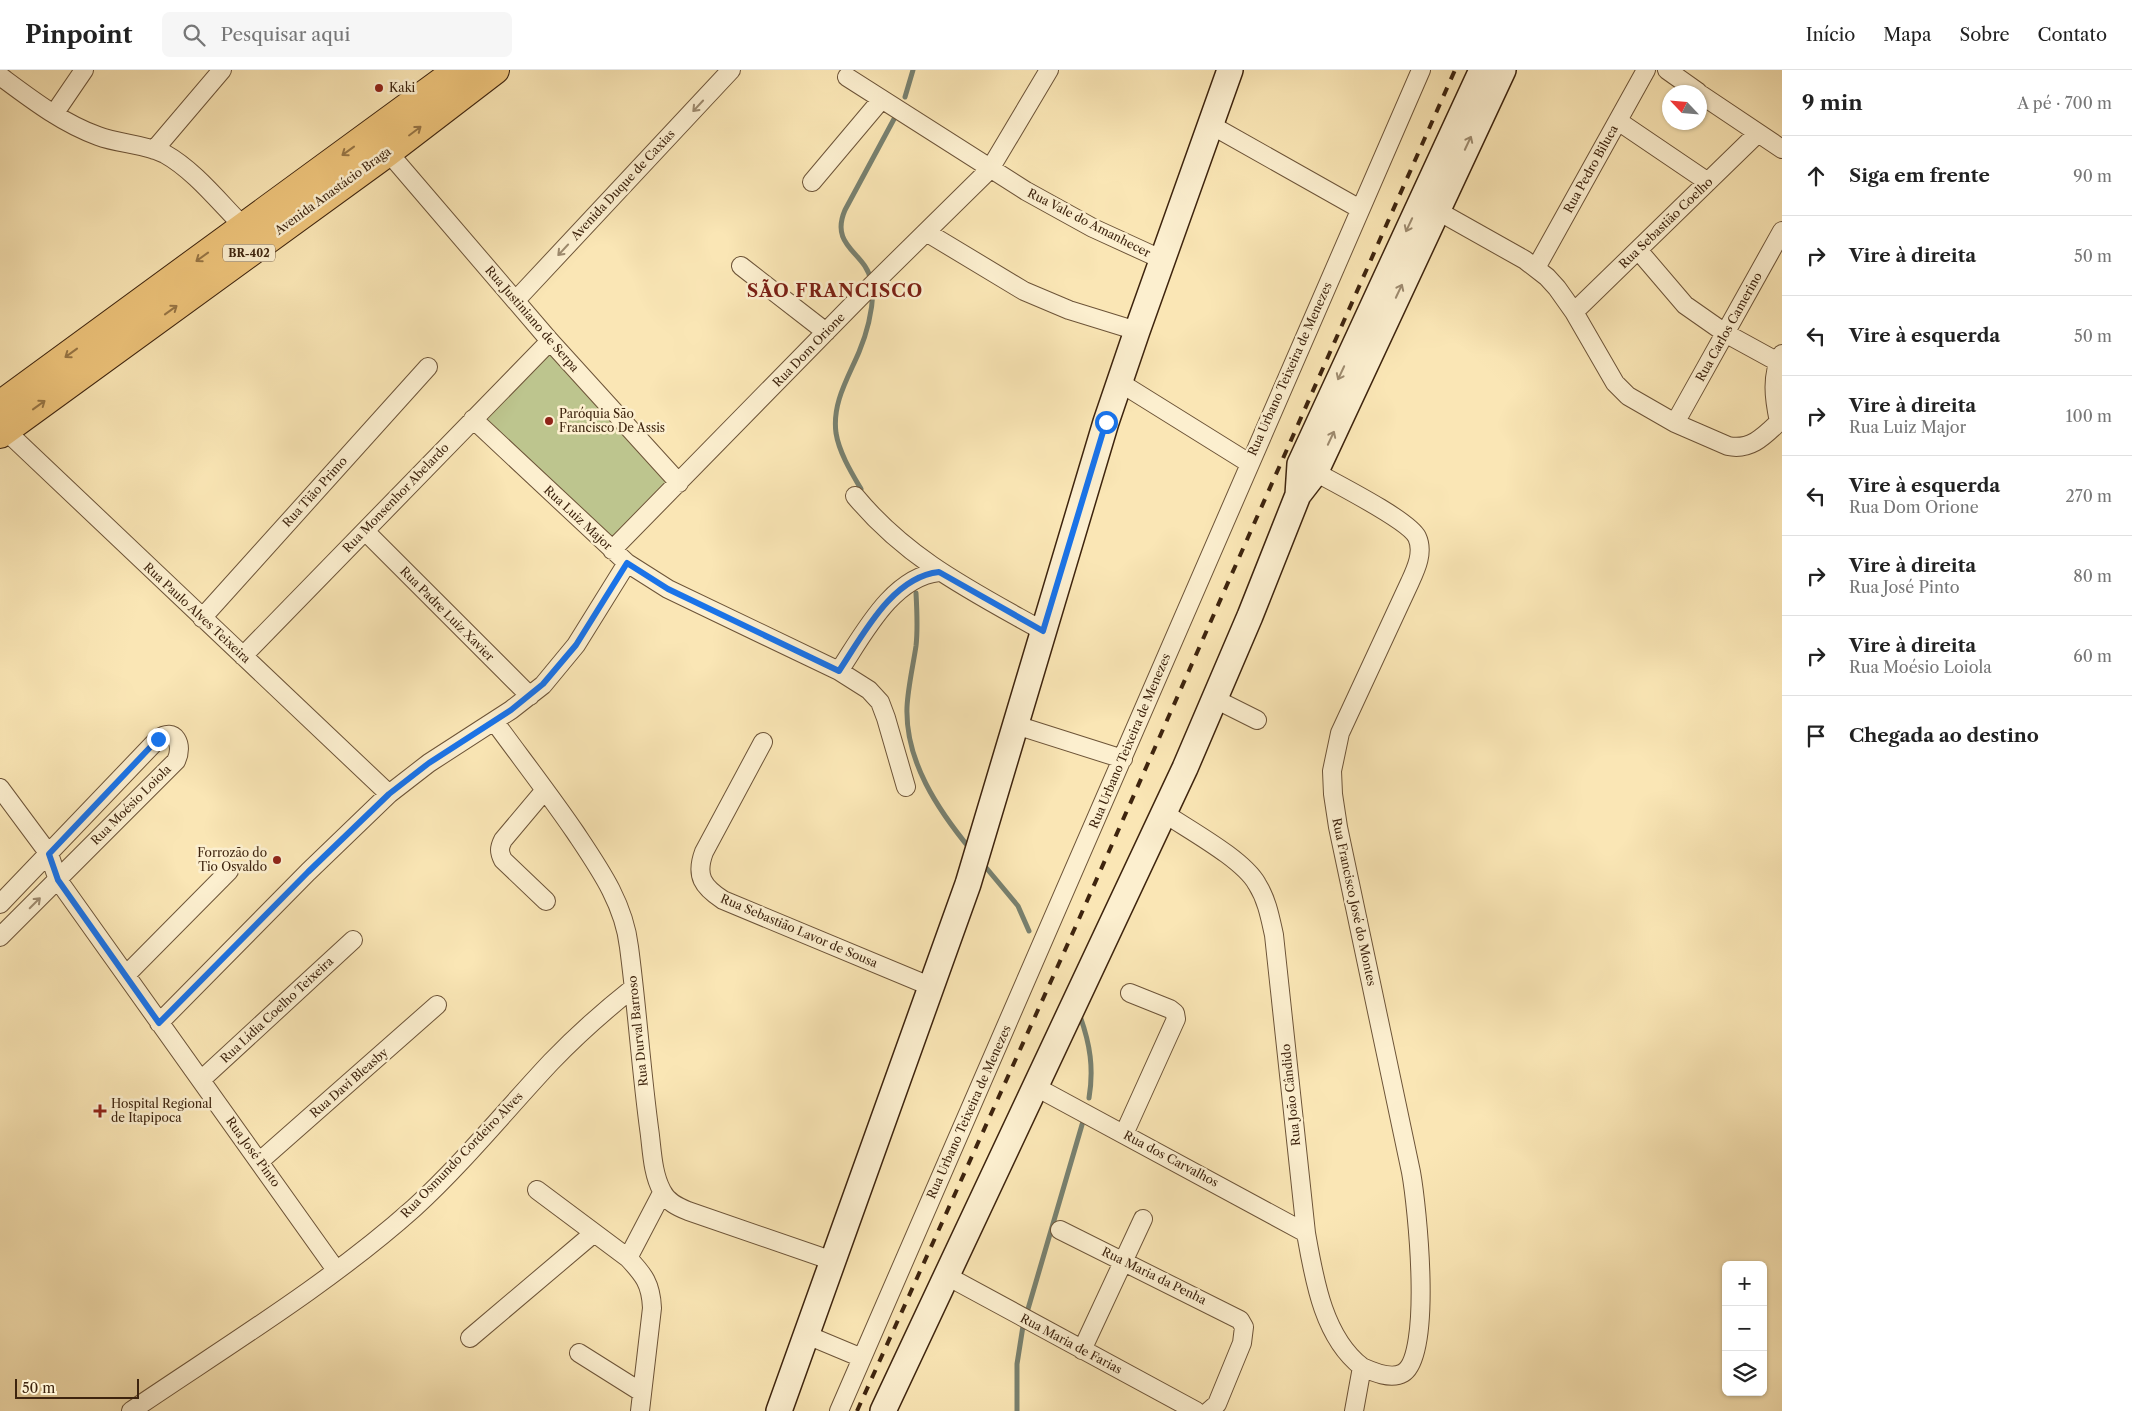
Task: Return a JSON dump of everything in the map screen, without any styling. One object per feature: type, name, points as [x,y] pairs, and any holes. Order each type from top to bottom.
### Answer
[{"type":"main road","name":"Avenida Anastácio Braga","points":[[2,423],[388,152],[495,70]]},
{"type":"main road","name":"Avenida Anastácio Braga","points":[[2,423],[244,227],[451,72]]},
{"type":"street","points":[[54,114],[84,70]]},
{"type":"street","points":[[154,150],[222,70]]},
{"type":"street","name":"Avenida Duque de Caxias","points":[[516,300],[731,70]]},
{"type":"street","name":"Rua Dom Orione","points":[[612,550],[863,294],[990,169],[1049,70]]},
{"type":"street","points":[[779,1411],[977,857],[1119,382],[1230,70]]},
{"type":"street","name":"Rua Urbano Teixeira de Menezes","points":[[839,1411],[1421,70]]},
{"type":"street","points":[[883,1411],[1164,813],[1215,699],[1298,495],[1307,468],[1428,205],[1482,70]]},
{"type":"street","points":[[1428,205],[1503,70]]},
{"type":"street","name":"Rua Pedro Biluca","points":[[1536,268],[1646,70]]},
{"type":"street","points":[[1667,70],[1687,85]]},
{"type":"street","points":[[0,76],[54,114],[96,136],[154,150],[169,157],[185,169],[244,227]]},
{"type":"street","name":"Rua Vale do Amanhecer","points":[[847,77],[990,169],[1070,216],[1163,260]]},
{"type":"street","points":[[1707,99],[1782,149]]},
{"type":"street","points":[[812,182],[881,100]]},
{"type":"street","points":[[1618,122],[1708,182]]},
{"type":"street","points":[[1211,125],[1360,209]]},
{"type":"street","name":"Rua Sebastião Coelho","points":[[1574,312],[1758,133]]},
{"type":"street","name":"Rua Justiniano de Serpa","points":[[388,152],[550,341],[679,483]]},
{"type":"street","points":[[1428,205],[1536,268],[1557,288],[1574,312],[1610,375],[1622,391],[1635,401],[1675,423],[1728,446],[1737,448],[1754,444],[1780,420],[1774,388],[1780,358],[1725,333],[1685,305],[1638,250]]},
{"type":"street","name":"Rua Carlos Camerino","points":[[1675,423],[1782,231]]},
{"type":"street","points":[[926,232],[1024,291],[1069,310],[1137,331]]},
{"type":"street","points":[[742,266],[826,332]]},
{"type":"street","name":"Rua Monsenhor Abelardo","points":[[243,656],[550,341]]},
{"type":"street","name":"Rua Tião Primo","points":[[202,618],[428,367]]},
{"type":"street","points":[[1119,382],[1249,463]]},
{"type":"street","name":"Rua Luiz Major","points":[[473,419],[627,563],[668,589],[839,671],[869,690],[880,702],[906,787]]},
{"type":"street","name":"Rua Paulo Alves Teixeira","points":[[2,423],[202,618],[389,794]]},
{"type":"street","name":"Rua Francisco José do Montes","points":[[1307,468],[1399,520],[1417,537],[1420,549],[1418,564],[1340,733],[1332,770],[1333,794],[1338,827],[1411,1172],[1418,1226],[1420,1283],[1418,1337],[1411,1367],[1402,1374],[1393,1376],[1362,1366]]},
{"type":"street","points":[[855,496],[881,526],[903,546],[939,572],[1043,631]]},
{"type":"street","name":"Rua Padre Luiz Xavier","points":[[365,531],[530,696]]},
{"type":"street","points":[[159,1023],[314,866],[389,794],[429,763],[530,696],[555,671],[576,645],[627,563]]},
{"type":"street","points":[[839,671],[877,616],[898,590],[915,578],[939,572]]},
{"type":"street","points":[[1215,699],[1257,720]]},
{"type":"street","name":"Rua Durval Barroso","points":[[494,721],[598,865],[614,894],[623,916],[629,946],[641,1067],[656,1174],[662,1193]]},
{"type":"street","points":[[1016,725],[1123,759]]},
{"type":"street","name":"Rua Moésio Loiola","points":[[0,904],[158,739],[163,735],[169,734],[174,737],[180,745],[180,752],[176,761],[0,937]]},
{"type":"street","name":"Rua Sebastião Lavor de Sousa","points":[[763,742],[704,852],[700,862],[702,881],[710,891],[723,900],[932,987]]},
{"type":"street","name":"Rua José Pinto","points":[[0,788],[49,854],[58,880],[336,1270]]},
{"type":"street","points":[[545,790],[499,847],[504,860],[546,901]]},
{"type":"street","name":"Rua João Cândido","points":[[1164,813],[1237,862],[1256,882],[1268,906],[1274,935],[1306,1232],[1311,1262],[1332,1327],[1347,1353],[1362,1366]]},
{"type":"street","points":[[126,975],[229,871]]},
{"type":"street","name":"Rua Lídia Coelho Teixeira","points":[[201,1080],[353,940]]},
{"type":"street","name":"Rua Osmundo Cordeiro Alves","points":[[141,1408],[381,1236],[415,1206],[462,1159],[553,1060],[604,1012],[633,988]]},
{"type":"street","points":[[1124,1134],[1176,1018],[1175,1013],[1170,1009],[1130,992]]},
{"type":"street","name":"Rua Davi Bleasby","points":[[260,1161],[437,1005]]},
{"type":"street","name":"Rua dos Carvalhos","points":[[1036,1087],[1306,1232]]},
{"type":"street","points":[[537,1190],[628,1258],[646,1278],[651,1292],[652,1308],[640,1411]]},
{"type":"street","points":[[628,1258],[662,1193],[669,1201],[688,1212],[834,1260]]},
{"type":"street","points":[[1082,1350],[1142,1219]]},
{"type":"street","name":"Rua Maria da Penha","points":[[1060,1230],[1240,1320],[1244,1327],[1242,1343],[1217,1404],[1209,1411]]},
{"type":"street","points":[[470,1338],[594,1233]]},
{"type":"street","name":"Rua Maria de Farias","points":[[947,1276],[1196,1411]]},
{"type":"street","points":[[807,1335],[862,1358]]},
{"type":"street","points":[[579,1353],[641,1392]]},
{"type":"street","points":[[1354,1411],[1362,1366]]},
{"type":"green space","points":[[550,341],[679,483],[612,550],[473,419]]},
{"type":"waterway","points":[[905,97],[913,70]]},
{"type":"waterway","points":[[871,281],[863,263],[845,241],[841,222],[845,210],[894,119]]},
{"type":"waterway","points":[[861,489],[840,447],[835,422],[842,391],[867,330],[873,292]]},
{"type":"waterway","points":[[916,593],[917,640],[907,707],[908,727],[912,746],[926,784],[947,818],[971,850]]},
{"type":"waterway","points":[[983,864],[1018,906],[1029,931]]},
{"type":"waterway","points":[[1080,1016],[1090,1056],[1089,1098]]},
{"type":"waterway","points":[[1028,1309],[1084,1118]]},
{"type":"waterway","points":[[1017,1411],[1017,1364],[1023,1326]]},
{"type":"railway","points":[[857,1411],[1079,919],[1455,70]]},
{"type":"place","name":"Kaki","points":[[379,88]]},
{"type":"place","name":"Paróquia São Francisco De Assis","points":[[549,421]]},
{"type":"place","name":"Forrozão do Tio Osvaldo","points":[[277,860]]},
{"type":"place","name":"Hospital Regional de Itapipoca","points":[[100,1111]]},
{"type":"district","name":"SÃO FRANCISCO","points":[[835,291]]},
{"type":"route","points":[[158,739],[49,854],[58,880],[159,1023],[308,872],[389,794],[429,763],[511,710],[543,684],[576,645],[627,563],[668,589],[839,671],[877,616],[898,590],[915,578],[929,573],[939,572],[1043,631],[1106,422]]}]
